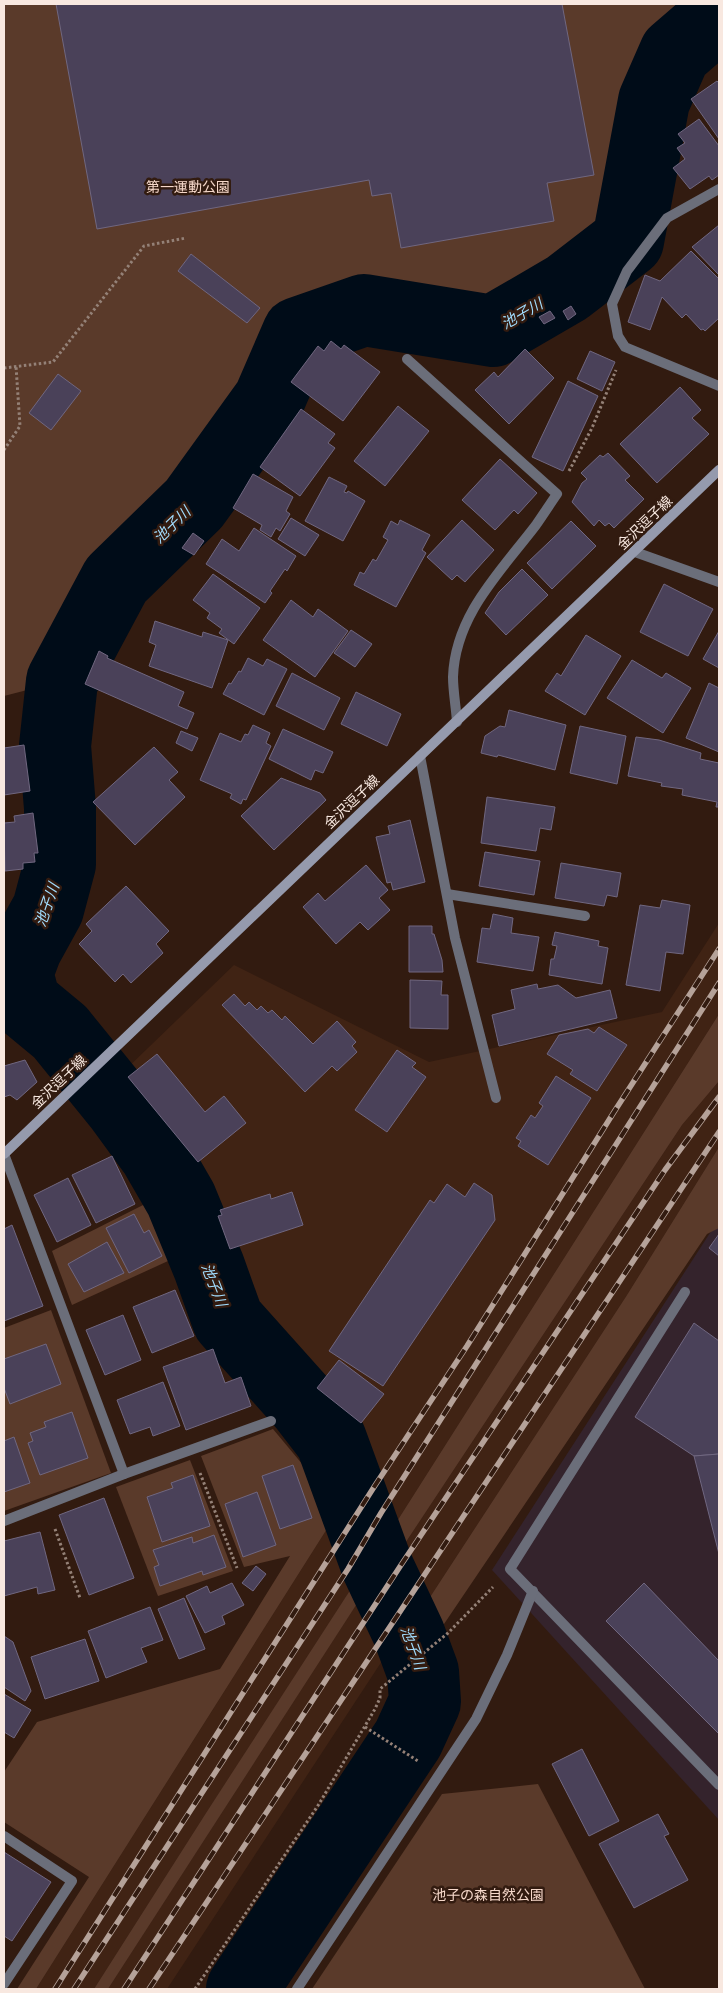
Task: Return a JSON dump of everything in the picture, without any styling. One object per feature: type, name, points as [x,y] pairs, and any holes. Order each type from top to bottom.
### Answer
[{"type":"main road","name":"金沢逗子線","points":[[4,1154],[719,470]]},
{"type":"street","points":[[719,189],[667,218],[627,271],[612,304],[618,336],[625,346],[719,386]]},
{"type":"street","points":[[407,359],[557,494],[537,524],[490,581],[470,615],[458,651],[453,676],[457,722]]},
{"type":"street","points":[[635,552],[719,582]]},
{"type":"street","points":[[420,756],[455,938],[496,1098]]},
{"type":"street","points":[[447,894],[585,916]]},
{"type":"street","points":[[4,1154],[124,1474]]},
{"type":"street","points":[[685,1292],[510,1569],[719,1786]]},
{"type":"street","points":[[4,1521],[124,1474],[271,1421]]},
{"type":"street","points":[[297,1989],[476,1718],[507,1654],[533,1591]]},
{"type":"street","points":[[4,1836],[72,1880],[4,1984]]},
{"type":"path","points":[[4,368],[52,362],[144,246],[186,238]]},
{"type":"path","points":[[557,494],[592,428],[625,346]]},
{"type":"path","points":[[4,450],[20,426],[16,366]]},
{"type":"path","points":[[191,1449],[237,1568]]},
{"type":"path","points":[[46,1505],[80,1598]]},
{"type":"path","points":[[195,1989],[319,1804],[365,1727],[380,1698],[380,1689],[448,1633],[510,1569]]},
{"type":"path","points":[[365,1727],[424,1765]]},
{"type":"shaded area","points":[[719,923],[719,1014],[387,1537],[374,1487],[365,1470],[356,1440],[244,1313],[213,1221],[181,1161],[120,1075],[234,965],[429,1062],[662,1012]]},
{"type":"shaded area","points":[[719,1081],[719,1147],[627,1295],[419,1614],[398,1554],[682,1125]]},
{"type":"shaded area","points":[[719,1219],[719,1820],[492,1570]]},
{"type":"shaded area","points":[[332,1521],[348,1569],[356,1581],[94,1989],[36,1989]]},
{"type":"shaded area","points":[[362,1596],[367,1618],[382,1661],[167,1989],[108,1989]]},
{"type":"green space","name":"第一運動公園","points":[[4,4],[719,4],[719,10],[675,53],[628,241],[493,331],[364,310],[298,333],[62,681],[4,696]]},
{"type":"green space","points":[[719,1014],[719,1081],[682,1125],[398,1554],[387,1537]]},
{"type":"green space","points":[[719,1147],[719,1228],[707,1234],[444,1624],[432,1634],[419,1614],[627,1295]]},
{"type":"green space","points":[[151,1201],[166,1225],[179,1256],[72,1305],[52,1251]]},
{"type":"green space","points":[[51,1310],[111,1473],[4,1511],[4,1328]]},
{"type":"green space","points":[[273,1429],[303,1465],[332,1521],[36,1989],[17,1989],[89,1877],[4,1822],[4,1772],[37,1722],[220,1669],[290,1556],[244,1567],[201,1456]]},
{"type":"green space","points":[[190,1460],[233,1571],[158,1596],[116,1487]]},
{"type":"green space","points":[[356,1581],[362,1596],[108,1989],[94,1989],[206,1813]]},
{"type":"green space","name":"池子の森自然公園","points":[[538,1784],[645,1989],[312,1989],[442,1794]]},
{"type":"building","points":[[56,4],[562,4],[594,175],[547,183],[554,221],[401,248],[391,193],[372,196],[369,180],[97,229]]},
{"type":"building","points":[[717,81],[719,83],[719,139],[691,99]]},
{"type":"building","points":[[699,119],[719,146],[719,175],[712,180],[709,176],[690,189],[673,168],[685,159],[677,148],[685,143],[678,134]]},
{"type":"building","points":[[719,225],[719,275],[692,247]]},
{"type":"building","points":[[691,251],[719,279],[719,318],[705,331],[701,330],[686,314],[682,318],[662,297],[650,330],[628,322],[645,275],[660,281]]},
{"type":"building","points":[[191,254],[260,308],[247,323],[178,271]]},
{"type":"building","points":[[571,306],[576,314],[568,320],[563,311]]},
{"type":"building","points":[[550,311],[555,318],[544,324],[539,317]]},
{"type":"building","points":[[331,341],[341,349],[344,345],[380,372],[343,421],[291,382],[318,346],[324,351]]},
{"type":"building","points":[[525,349],[554,378],[509,424],[475,390],[494,372],[498,377]]},
{"type":"building","points":[[590,351],[615,362],[602,391],[577,379]]},
{"type":"building","points":[[58,374],[81,391],[51,430],[29,413]]},
{"type":"building","points":[[568,381],[598,396],[563,471],[532,457]]},
{"type":"building","points":[[680,387],[701,410],[692,418],[709,434],[657,483],[620,444]]},
{"type":"building","points":[[398,406],[429,431],[385,486],[354,461]]},
{"type":"building","points":[[301,409],[335,434],[328,443],[335,448],[300,496],[260,467]]},
{"type":"building","points":[[608,453],[630,476],[625,480],[644,499],[614,528],[609,523],[605,526],[599,520],[594,526],[572,502],[582,483],[587,479],[581,473],[600,455],[603,457]]},
{"type":"building","points":[[500,459],[537,493],[518,514],[514,510],[495,530],[462,500]]},
{"type":"building","points":[[253,474],[293,497],[286,511],[290,514],[280,531],[276,528],[271,537],[260,530],[262,525],[233,508]]},
{"type":"building","points":[[329,477],[347,486],[344,492],[347,493],[348,491],[365,501],[343,541],[305,521]]},
{"type":"building","points":[[291,518],[319,535],[305,556],[278,539]]},
{"type":"building","points":[[400,520],[430,535],[422,550],[426,553],[396,607],[354,585],[360,572],[364,574],[373,559],[376,561],[388,540],[383,537],[391,521],[398,525]]},
{"type":"building","points":[[462,520],[494,550],[465,582],[457,575],[452,580],[427,557]]},
{"type":"building","points":[[571,521],[596,546],[552,589],[527,563]]},
{"type":"building","points":[[254,528],[296,556],[287,571],[285,569],[270,591],[272,593],[265,603],[206,564],[222,539],[239,551]]},
{"type":"building","points":[[193,533],[204,541],[194,555],[182,548]]},
{"type":"building","points":[[522,569],[548,595],[506,635],[485,613],[499,592]]},
{"type":"building","points":[[213,574],[260,608],[234,644],[219,633],[222,629],[207,618],[210,613],[193,600]]},
{"type":"building","points":[[664,584],[713,609],[688,656],[640,632]]},
{"type":"building","points":[[291,600],[313,617],[318,609],[348,631],[315,677],[263,640]]},
{"type":"building","points":[[155,621],[202,637],[203,632],[228,640],[212,688],[149,666],[156,645],[149,642]]},
{"type":"building","points":[[351,630],[372,644],[355,667],[334,653]]},
{"type":"building","points":[[719,631],[719,668],[703,659]]},
{"type":"building","points":[[586,635],[621,656],[585,715],[545,691],[557,673],[561,676]]},
{"type":"building","points":[[99,651],[108,656],[107,658],[184,692],[178,706],[194,713],[187,729],[85,684]]},
{"type":"building","points":[[248,658],[263,666],[267,659],[287,669],[264,715],[223,694],[229,683],[231,684],[239,671],[241,672]]},
{"type":"building","points":[[632,660],[662,678],[666,673],[691,688],[663,733],[607,698]]},
{"type":"building","points":[[292,673],[340,698],[324,730],[276,706]]},
{"type":"building","points":[[709,683],[719,688],[719,752],[686,738]]},
{"type":"building","points":[[356,692],[401,714],[387,746],[341,724]]},
{"type":"building","points":[[509,710],[566,725],[555,770],[498,755],[497,757],[481,753],[485,736],[500,726],[505,727]]},
{"type":"building","points":[[253,725],[270,733],[266,743],[271,746],[246,800],[243,799],[241,804],[230,798],[232,794],[200,780],[220,733],[241,742],[245,734],[248,735]]},
{"type":"building","points":[[580,726],[626,736],[617,784],[570,773]]},
{"type":"building","points":[[283,729],[333,752],[323,773],[315,770],[311,780],[269,759]]},
{"type":"building","points":[[181,731],[198,738],[192,751],[176,743]]},
{"type":"building","points":[[636,737],[659,740],[701,753],[700,759],[719,763],[719,807],[716,807],[717,802],[682,795],[683,789],[661,786],[662,783],[628,776]]},
{"type":"building","points":[[24,745],[30,791],[4,795],[4,748]]},
{"type":"building","points":[[154,747],[178,772],[169,780],[185,797],[135,845],[93,802]]},
{"type":"building","points":[[281,778],[320,793],[326,800],[274,850],[241,816]]},
{"type":"building","points":[[487,797],[555,807],[551,830],[540,828],[536,851],[481,843]]},
{"type":"building","points":[[33,813],[38,853],[34,853],[35,862],[23,863],[23,869],[5,871],[4,823],[15,822],[14,816]]},
{"type":"building","points":[[410,820],[425,882],[393,890],[391,882],[387,883],[376,837],[390,834],[388,826]]},
{"type":"building","points":[[485,852],[540,861],[534,895],[479,886]]},
{"type":"building","points":[[561,863],[621,873],[617,897],[607,895],[604,906],[555,898]]},
{"type":"building","points":[[366,865],[388,890],[379,898],[390,910],[368,930],[360,922],[336,944],[303,907],[318,893],[325,901]]},
{"type":"building","points":[[126,886],[169,931],[156,944],[163,953],[131,983],[123,974],[115,982],[79,944],[92,931],[86,924]]},
{"type":"building","points":[[662,900],[690,905],[683,954],[666,952],[660,991],[626,985],[640,905],[660,908]]},
{"type":"building","points":[[493,914],[513,918],[511,933],[539,937],[533,971],[477,962],[482,928],[490,929]]},
{"type":"building","points":[[409,926],[432,926],[432,934],[434,934],[442,960],[443,972],[409,972]]},
{"type":"building","points":[[555,932],[599,941],[598,946],[608,948],[602,984],[549,975],[551,959],[554,959],[557,946],[552,945]]},
{"type":"building","points":[[410,980],[442,981],[441,995],[448,995],[448,1029],[410,1028]]},
{"type":"building","points":[[537,984],[538,989],[558,985],[576,998],[610,990],[617,1018],[499,1046],[492,1015],[515,1009],[511,990]]},
{"type":"building","points":[[234,994],[245,1006],[249,1002],[257,1010],[261,1006],[268,1013],[272,1010],[282,1020],[285,1016],[313,1044],[337,1021],[356,1042],[352,1046],[357,1052],[337,1071],[332,1066],[305,1092],[222,1005]]},
{"type":"building","points":[[599,1027],[627,1045],[597,1091],[570,1074],[573,1070],[547,1054],[559,1035],[588,1029],[594,1033]]},
{"type":"building","points":[[397,1050],[416,1063],[412,1067],[426,1077],[387,1132],[355,1110]]},
{"type":"building","points":[[157,1054],[205,1112],[224,1096],[246,1123],[198,1162],[128,1077]]},
{"type":"building","points":[[25,1060],[37,1082],[17,1100],[10,1095],[4,1097],[4,1066]]},
{"type":"building","points":[[556,1076],[591,1098],[548,1165],[518,1146],[521,1141],[516,1138],[531,1115],[535,1118],[543,1106],[539,1103]]},
{"type":"building","points":[[112,1156],[135,1204],[96,1223],[72,1175]]},
{"type":"building","points":[[68,1178],[91,1225],[57,1242],[34,1195]]},
{"type":"building","points":[[474,1183],[492,1195],[495,1220],[383,1386],[329,1351],[430,1200],[434,1203],[447,1184],[465,1197]]},
{"type":"building","points":[[292,1192],[303,1225],[230,1249],[218,1216],[222,1215],[220,1210],[270,1194],[271,1199]]},
{"type":"building","points":[[134,1214],[144,1233],[149,1230],[162,1256],[129,1273],[106,1228]]},
{"type":"building","points":[[12,1225],[43,1306],[4,1321],[4,1229]]},
{"type":"building","points":[[719,1234],[719,1256],[709,1248]]},
{"type":"building","points":[[107,1242],[124,1273],[84,1292],[68,1264]]},
{"type":"building","points":[[175,1290],[194,1336],[152,1353],[133,1307]]},
{"type":"building","points":[[123,1315],[141,1360],[105,1375],[86,1330]]},
{"type":"building","points":[[694,1323],[719,1341],[719,1454],[694,1456],[635,1417]]},
{"type":"building","points":[[46,1344],[61,1384],[10,1404],[4,1388],[4,1359]]},
{"type":"building","points":[[213,1349],[225,1383],[241,1377],[251,1406],[186,1430],[163,1367]]},
{"type":"building","points":[[339,1360],[384,1394],[361,1423],[317,1388]]},
{"type":"building","points":[[163,1382],[180,1426],[153,1436],[150,1427],[130,1434],[117,1400]]},
{"type":"building","points":[[72,1412],[88,1458],[40,1475],[28,1443],[33,1441],[30,1433],[46,1427],[44,1422]]},
{"type":"building","points":[[14,1437],[30,1483],[4,1492],[4,1441]]},
{"type":"building","points":[[719,1454],[719,1554],[694,1456]]},
{"type":"building","points":[[293,1465],[312,1518],[280,1529],[262,1476]]},
{"type":"building","points":[[193,1475],[210,1526],[162,1542],[147,1497],[173,1488],[171,1483]]},
{"type":"building","points":[[257,1492],[276,1545],[243,1557],[225,1504]]},
{"type":"building","points":[[104,1498],[134,1578],[89,1595],[59,1515]]},
{"type":"building","points":[[40,1532],[55,1590],[38,1594],[37,1587],[4,1596],[4,1541]]},
{"type":"building","points":[[214,1535],[226,1567],[203,1575],[202,1571],[160,1586],[154,1567],[159,1565],[153,1550],[192,1537],[193,1543]]},
{"type":"building","points":[[256,1566],[266,1574],[253,1591],[242,1583]]},
{"type":"building","points":[[232,1583],[244,1605],[222,1616],[225,1624],[205,1633],[186,1596],[207,1586],[210,1593]]},
{"type":"building","points":[[644,1583],[719,1661],[719,1734],[606,1621]]},
{"type":"building","points":[[184,1598],[205,1649],[179,1659],[158,1609]]},
{"type":"building","points":[[150,1607],[163,1640],[141,1648],[147,1662],[106,1678],[88,1631]]},
{"type":"building","points":[[4,1636],[13,1642],[31,1691],[25,1701],[4,1687]]},
{"type":"building","points":[[85,1639],[99,1681],[45,1699],[31,1657]]},
{"type":"building","points":[[4,1694],[31,1710],[14,1738],[4,1732]]},
{"type":"building","points":[[582,1749],[619,1821],[589,1836],[552,1764]]},
{"type":"building","points":[[658,1814],[669,1834],[664,1836],[688,1880],[634,1908],[599,1844]]},
{"type":"building","points":[[4,1852],[51,1882],[12,1941],[4,1936]]},
{"type":"waterway","name":"池子川","points":[[242,1989],[408,1739],[425,1702],[423,1672],[409,1634],[377,1566],[331,1440],[304,1405],[228,1320],[181,1199],[155,1154],[120,1106],[60,1032],[25,1003],[17,973],[26,949],[48,909],[60,864],[60,808],[55,746],[62,681],[116,580],[194,504],[269,400],[298,333],[364,310],[493,331],[567,288],[628,241],[654,101],[675,53],[719,15]]},
{"type":"railway","points":[[55,1989],[719,949]]},
{"type":"railway","points":[[74,1989],[348,1569],[381,1513],[719,983]]},
{"type":"railway","points":[[124,1989],[401,1565],[665,1170],[719,1097]]},
{"type":"railway","points":[[149,1989],[719,1132]]}]
